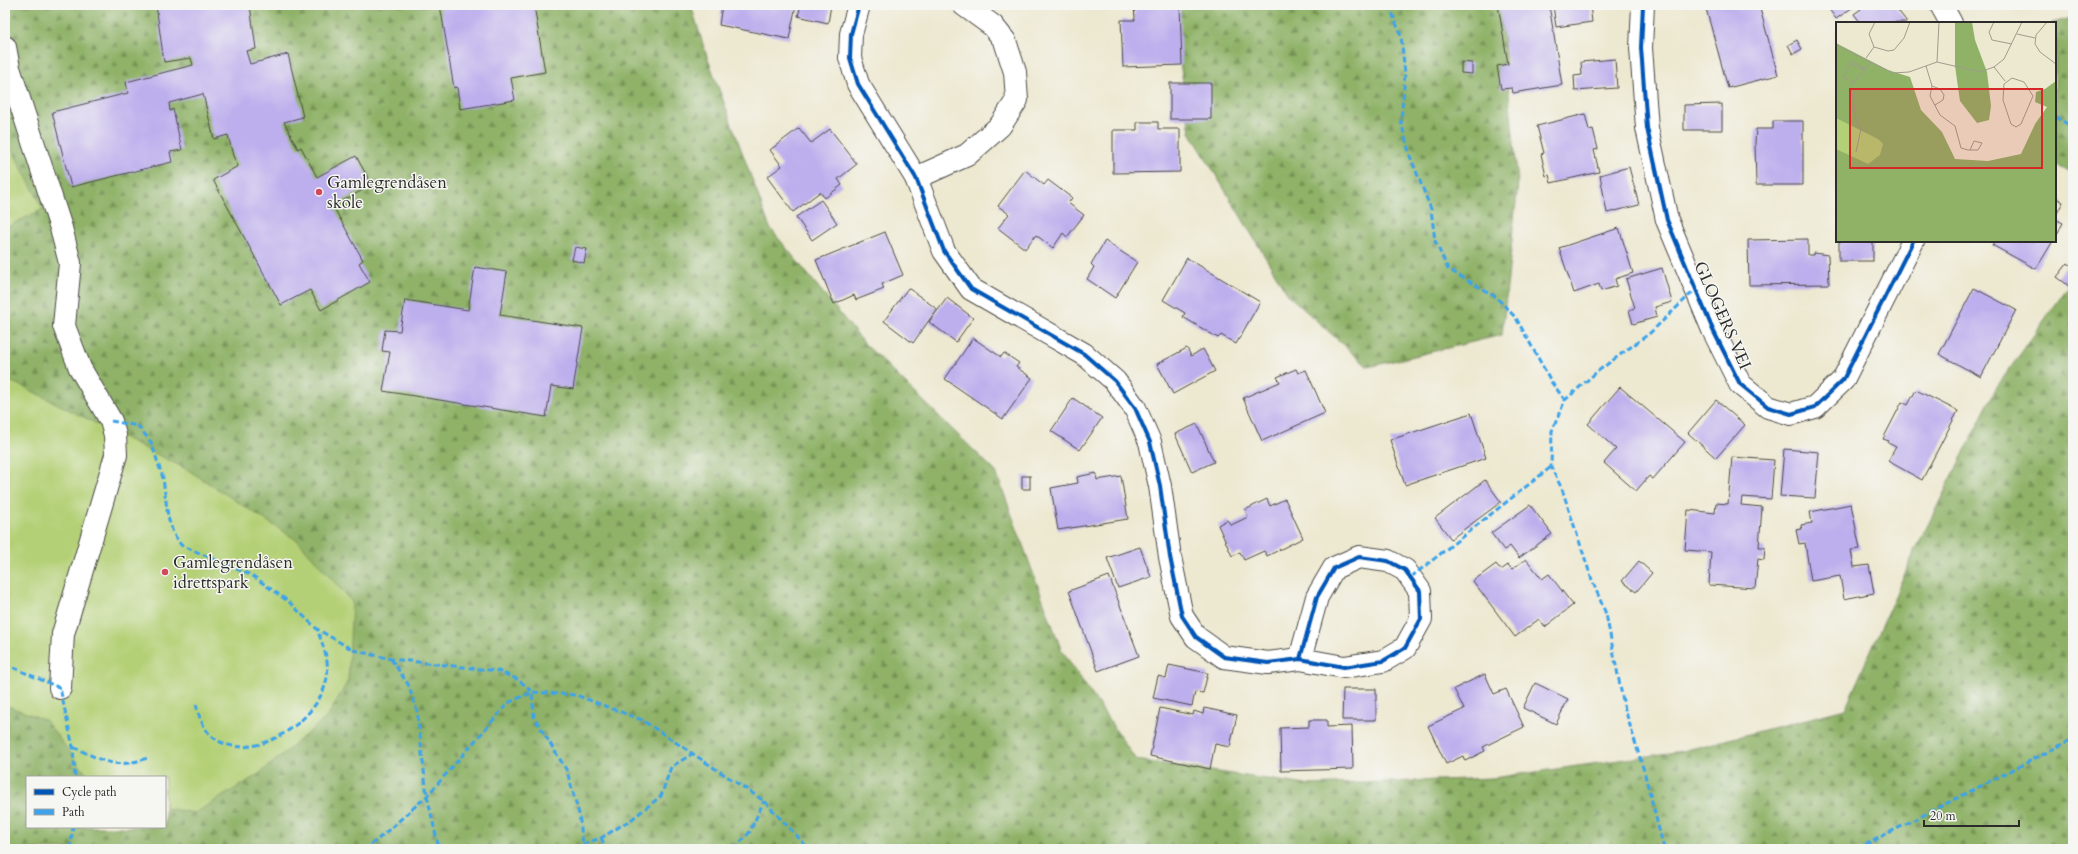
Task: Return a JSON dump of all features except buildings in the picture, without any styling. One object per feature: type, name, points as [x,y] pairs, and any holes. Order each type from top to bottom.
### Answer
[{"type":"street","points":[[859,5],[850,34],[850,58],[858,84],[916,178],[944,252],[971,289],[1084,354],[1116,381],[1135,408],[1150,442],[1158,478],[1182,616],[1196,637],[1224,657],[1268,663],[1300,659],[1344,667],[1383,661],[1405,648],[1421,619],[1420,591],[1405,570],[1388,561],[1359,557],[1334,568],[1317,597],[1300,659]]},
{"type":"street","points":[[916,178],[967,154],[1000,126],[1016,100],[1015,72],[1005,41],[993,26],[964,5]]},
{"type":"street","name":"GLOGERS VEI","points":[[1643,5],[1641,48],[1647,128],[1667,220],[1713,330],[1740,384],[1768,407],[1791,414],[1816,407],[1842,380],[1912,242]]},
{"type":"street","points":[[1941,5],[1950,22]]},
{"type":"street","points":[[5,47],[9,68],[61,228],[70,263],[64,326],[80,368],[111,420],[115,435],[116,455],[63,634],[60,688]]},
{"type":"green space","points":[[5,5],[691,5],[705,51],[770,228],[864,343],[996,472],[1061,649],[1136,760],[1307,785],[1493,778],[1683,751],[1845,709],[1914,553],[1996,388],[2073,280],[2073,849],[5,849]]},
{"type":"green space","points":[[1172,5],[1500,5],[1518,183],[1502,335],[1368,367],[1288,295],[1190,132]]},
{"type":"green space","points":[[2073,18],[2073,173],[2056,165],[2056,22]]},
{"type":"green space","points":[[5,136],[43,209],[5,228]]},
{"type":"green space","name":"Gamlegrendåsen idrettspark","points":[[5,379],[26,388],[188,470],[298,541],[352,602],[348,681],[327,717],[259,774],[195,813],[166,808],[166,776],[88,776],[45,720],[5,705]]},
{"type":"marked path","points":[[1389,5],[1401,36],[1405,74],[1401,122],[1410,156],[1431,209],[1435,241],[1448,269],[1496,297],[1516,318],[1552,383],[1565,400]]},
{"type":"marked path","points":[[2056,118],[2073,127]]},
{"type":"marked path","points":[[1664,849],[1644,771],[1624,706],[1606,614],[1592,580],[1562,489],[1551,467],[1552,431],[1565,400],[1598,371],[1650,333],[1696,289]]},
{"type":"marked path","points":[[111,421],[138,426],[151,442],[163,478],[168,517],[173,533],[181,545],[253,576],[289,602],[317,629],[353,650],[391,659],[498,671],[519,680],[532,692],[534,717],[567,771],[579,814],[583,844],[581,849]]},
{"type":"marked path","points":[[1411,577],[1551,467]]},
{"type":"marked path","points":[[196,704],[204,727],[210,735],[229,745],[246,747],[264,743],[281,735],[297,724],[310,711],[320,697],[326,682],[328,668],[327,661],[317,629]]},
{"type":"marked path","points":[[391,659],[408,684],[417,711],[427,796],[439,849]]},
{"type":"marked path","points":[[5,664],[60,688],[73,747],[75,776]]},
{"type":"marked path","points":[[363,849],[376,841],[427,796],[508,703],[532,692],[576,695],[642,720],[764,801],[809,849]]},
{"type":"marked path","points":[[1857,849],[2073,739]]},
{"type":"marked path","points":[[73,747],[102,760],[119,764],[138,761],[150,757]]},
{"type":"marked path","points":[[583,844],[601,838],[632,819],[661,796],[671,767],[692,754]]},
{"type":"marked path","points":[[734,849],[749,833],[764,801]]},
{"type":"marked path","points":[[70,849],[73,828]]},
{"type":"marked path","points":[[601,838],[607,849]]},
{"type":"cycle path","points":[[859,5],[851,34],[850,58],[858,84],[916,178],[944,251],[971,289],[1084,354],[1115,381],[1135,408],[1150,442],[1160,486],[1170,557],[1182,616],[1196,637],[1224,657],[1268,663],[1300,659],[1344,667],[1383,661],[1405,648],[1421,619],[1420,591],[1405,570],[1388,561],[1359,557],[1334,568],[1317,597],[1300,659]]},
{"type":"cycle path","points":[[1643,5],[1641,48],[1647,128],[1667,220],[1713,330],[1740,384],[1768,407],[1791,414],[1815,407],[1843,380],[1912,242]]},
{"type":"place","name":"Gamlegrendåsen skole","points":[[319,192]]},
{"type":"place","name":"Gamlegrendåsen idrettspark","points":[[165,572]]}]
